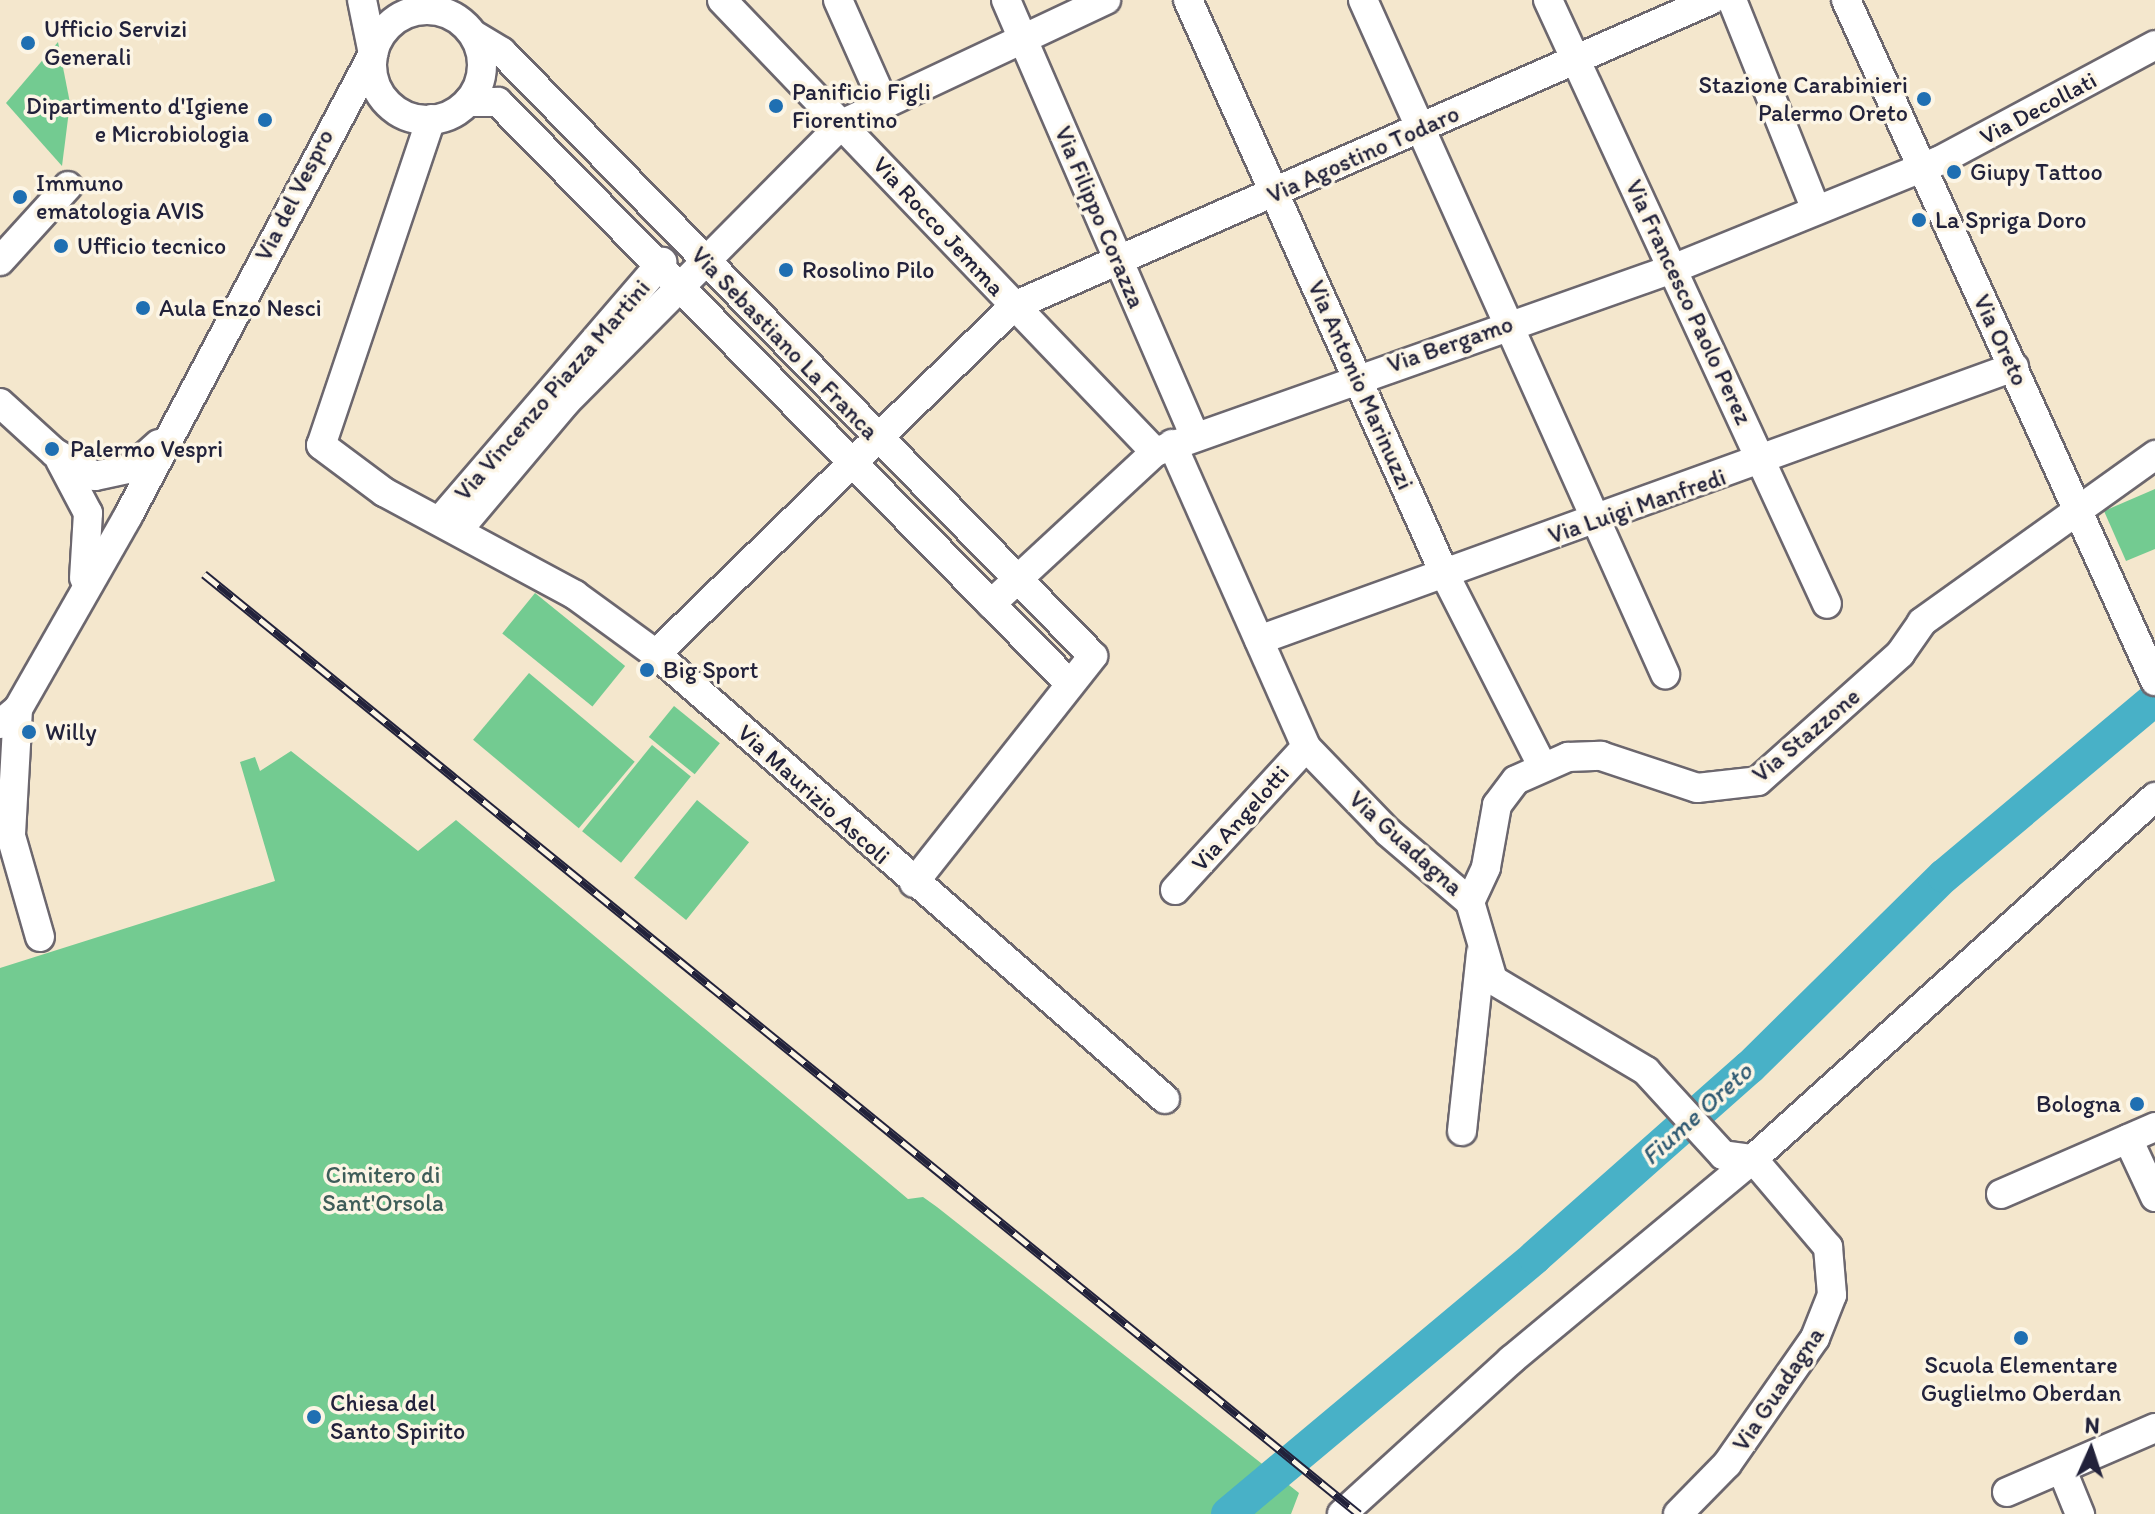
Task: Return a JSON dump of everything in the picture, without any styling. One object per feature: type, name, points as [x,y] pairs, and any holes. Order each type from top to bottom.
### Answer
[{"type":"street","points":[[362,0],[377,89],[403,114]]},
{"type":"street","name":"Via Rocco Jemma","points":[[722,0],[1014,306],[1174,444]]},
{"type":"street","points":[[838,0],[882,99]]},
{"type":"street","name":"Via Filippo Corazza","points":[[1006,0],[1118,262],[1174,444]]},
{"type":"street","name":"Via Vincenzo Piazza Martini","points":[[451,523],[704,260],[842,124],[882,99],[1106,0]]},
{"type":"street","name":"Via Antonio Marinuzzi","points":[[1188,0],[1445,575],[1542,765]]},
{"type":"street","points":[[1363,0],[1512,323],[1665,674]]},
{"type":"street","name":"Via Francesco Paolo Perez","points":[[1548,0],[1675,268],[1827,604]]},
{"type":"street","name":"Via Agostino Todaro","points":[[656,654],[874,435],[1014,306],[1711,0]]},
{"type":"street","points":[[1732,0],[1815,208]]},
{"type":"street","name":"Via Oreto","points":[[1846,0],[2155,681]]},
{"type":"street","points":[[332,120],[364,108],[431,119],[468,102],[482,69],[474,35],[440,5],[395,20],[373,54]]},
{"type":"street","name":"Via Sebastiano La Franca","points":[[468,102],[498,102],[662,262],[851,461],[1069,683],[1093,656],[502,52],[474,35]]},
{"type":"street","name":"Via Decollati","points":[[1920,166],[2155,45]]},
{"type":"street","name":"Via del Vespro","points":[[9,716],[128,516],[332,120],[373,54]]},
{"type":"street","name":"Via Maurizio Ascoli","points":[[431,119],[321,445],[384,492],[451,523],[575,595],[656,654],[914,883],[1165,1099]]},
{"type":"street","name":"Via Bergamo","points":[[991,604],[1174,444],[1357,376],[1675,268],[1920,166]]},
{"type":"street","points":[[0,261],[68,186]]},
{"type":"street","name":"Via Vincenzo Piazza Martini","points":[[451,523],[662,262]]},
{"type":"street","name":"Via Luigi Manfredi","points":[[1259,640],[1763,463],[2014,367]]},
{"type":"street","points":[[0,403],[89,485],[121,497],[128,516]]},
{"type":"street","points":[[89,485],[132,468],[171,432]]},
{"type":"street","name":"Via Guadagna","points":[[1174,444],[1306,747],[1388,832],[1470,902],[1481,953],[1508,995],[1665,1088],[1723,1155],[1753,1159],[1816,1226],[1828,1247],[1832,1295],[1815,1338],[1768,1409],[1678,1514]]},
{"type":"street","name":"Via Stazzone","points":[[1470,902],[1486,867],[1497,805],[1516,780],[1542,765],[1601,756],[1697,788],[1758,781],[1900,654],[1922,622],[2080,516],[2155,455]]},
{"type":"street","points":[[77,604],[90,543],[89,485]]},
{"type":"street","points":[[914,883],[1069,683]]},
{"type":"street","points":[[9,716],[11,836],[40,937]]},
{"type":"street","name":"Via Angelotti","points":[[1175,890],[1306,747]]},
{"type":"street","points":[[1342,1514],[1511,1360],[1753,1159],[2155,797]]},
{"type":"street","points":[[1462,1131],[1481,953]]},
{"type":"street","points":[[2001,1194],[2155,1127]]},
{"type":"street","points":[[2128,1139],[2155,1197]]},
{"type":"street","points":[[2007,1492],[2155,1428]]},
{"type":"street","points":[[2062,1470],[2080,1514]]},
{"type":"green space","points":[[58,42],[70,103],[62,166],[6,103]]},
{"type":"green space","points":[[2155,489],[2155,549],[2126,561],[2104,511]]},
{"type":"green space","points":[[535,593],[625,666],[592,706],[502,633]]},
{"type":"green space","points":[[529,673],[635,762],[579,828],[473,740]]},
{"type":"green space","points":[[674,706],[720,743],[695,774],[649,737]]},
{"type":"green space","points":[[652,745],[691,776],[621,863],[582,831]]},
{"type":"green space","name":"Cimitero di Sant'Orsola","points":[[291,751],[418,851],[456,820],[908,1199],[923,1197],[937,1207],[1299,1493],[1291,1514],[0,1514],[0,968],[275,881],[240,762],[255,757],[260,771]]},
{"type":"green space","points":[[697,800],[749,842],[686,920],[634,878]]},
{"type":"waterway","name":"Fiume Oreto","points":[[1228,1514],[1535,1257],[1750,1067],[1944,876],[2155,699]]},
{"type":"railway","points":[[204,574],[1359,1514]]},
{"type":"place","name":"Ufficio Servizi Generali","points":[[28,43]]},
{"type":"place","name":"Stazione Carabinieri Palermo Oreto","points":[[1924,99]]},
{"type":"place","name":"Panificio Figli Fiorentino","points":[[776,106]]},
{"type":"place","name":"Dipartimento d'Igiene e Microbiologia","points":[[265,120]]},
{"type":"place","name":"Giupy Tattoo","points":[[1954,172]]},
{"type":"place","name":"Immuno ematologia AVIS","points":[[20,197]]},
{"type":"place","name":"La Spriga Doro","points":[[1919,220]]},
{"type":"place","name":"Ufficio tecnico","points":[[61,246]]},
{"type":"place","name":"Rosolino Pilo","points":[[786,270]]},
{"type":"place","name":"Aula Enzo Nesci","points":[[143,308]]},
{"type":"place","name":"Palermo Vespri","points":[[52,449]]},
{"type":"place","name":"Big Sport","points":[[647,670]]},
{"type":"place","name":"Willy","points":[[29,732]]},
{"type":"place","name":"Bologna","points":[[2137,1104]]},
{"type":"place","name":"Scuola Elementare Guglielmo Oberdan","points":[[2021,1338]]},
{"type":"place","name":"Chiesa del Santo Spirito","points":[[314,1417]]}]
